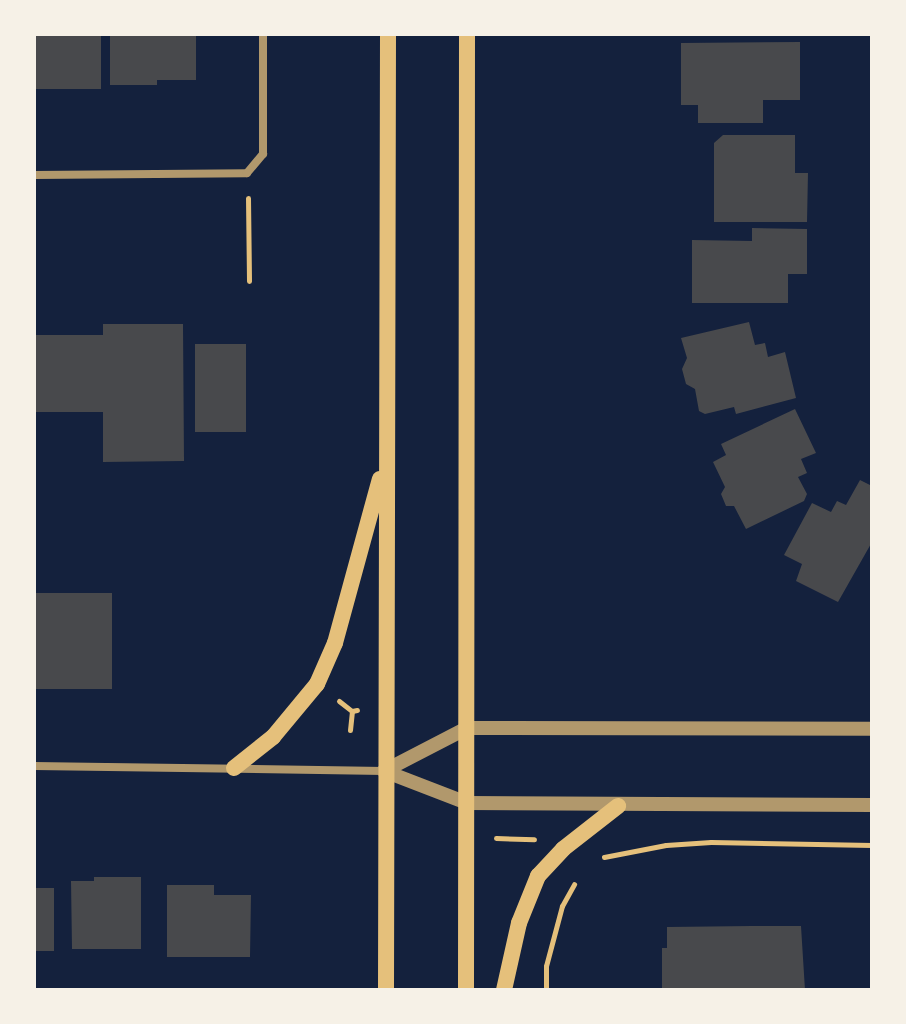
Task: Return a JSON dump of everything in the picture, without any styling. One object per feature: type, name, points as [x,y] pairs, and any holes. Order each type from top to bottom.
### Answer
[{"type":"main road","points":[[386,990],[384,771],[388,34]]},
{"type":"main road","points":[[466,990],[467,34]]},
{"type":"main road","points":[[234,768],[273,737],[317,684],[335,643],[386,458]]},
{"type":"main road","points":[[504,990],[519,923],[538,876],[563,849],[618,806]]},
{"type":"street","points":[[34,175],[247,173],[263,154],[263,34]]},
{"type":"street","points":[[384,771],[467,728],[872,729]]},
{"type":"street","points":[[34,766],[384,771],[467,803],[872,805]]},
{"type":"path","points":[[248,206],[249,281]]},
{"type":"path","points":[[335,698],[352,711],[350,730]]},
{"type":"path","points":[[495,838],[527,837]]},
{"type":"path","points":[[597,859],[615,853],[681,844],[872,845]]},
{"type":"path","points":[[546,990],[546,966],[562,906],[579,874]]},
{"type":"building","points":[[34,34],[101,34],[101,89],[34,89]]},
{"type":"building","points":[[110,34],[196,34],[196,80],[157,80],[157,85],[110,85]]},
{"type":"building","points":[[800,42],[800,100],[763,100],[763,123],[698,123],[698,105],[681,105],[681,43]]},
{"type":"building","points":[[723,135],[795,135],[795,173],[808,173],[807,222],[714,222],[714,143]]},
{"type":"building","points":[[752,228],[807,229],[807,274],[788,274],[788,303],[692,303],[692,240],[752,241]]},
{"type":"building","points":[[749,322],[755,345],[765,343],[768,357],[785,352],[796,398],[736,414],[734,407],[705,414],[699,411],[695,389],[686,384],[682,369],[687,358],[681,338]]},
{"type":"building","points":[[103,324],[183,324],[184,461],[103,462],[103,412],[34,412],[34,335],[103,335]]},
{"type":"building","points":[[195,344],[246,344],[246,432],[195,432]]},
{"type":"building","points":[[795,409],[816,453],[801,459],[807,473],[798,477],[807,494],[804,501],[746,529],[734,506],[726,506],[721,494],[725,487],[713,462],[726,455],[721,444]]},
{"type":"building","points":[[860,480],[872,486],[872,542],[838,602],[796,581],[802,564],[784,555],[812,503],[831,512],[837,501],[846,505]]},
{"type":"building","points":[[34,593],[112,593],[112,689],[34,689]]},
{"type":"building","points":[[94,877],[141,877],[141,949],[72,949],[71,881],[94,881]]},
{"type":"building","points":[[167,885],[214,885],[214,895],[251,895],[250,957],[167,957]]},
{"type":"building","points":[[34,888],[54,888],[54,951],[34,951]]},
{"type":"building","points":[[801,926],[805,990],[662,990],[662,948],[667,948],[667,927]]}]
